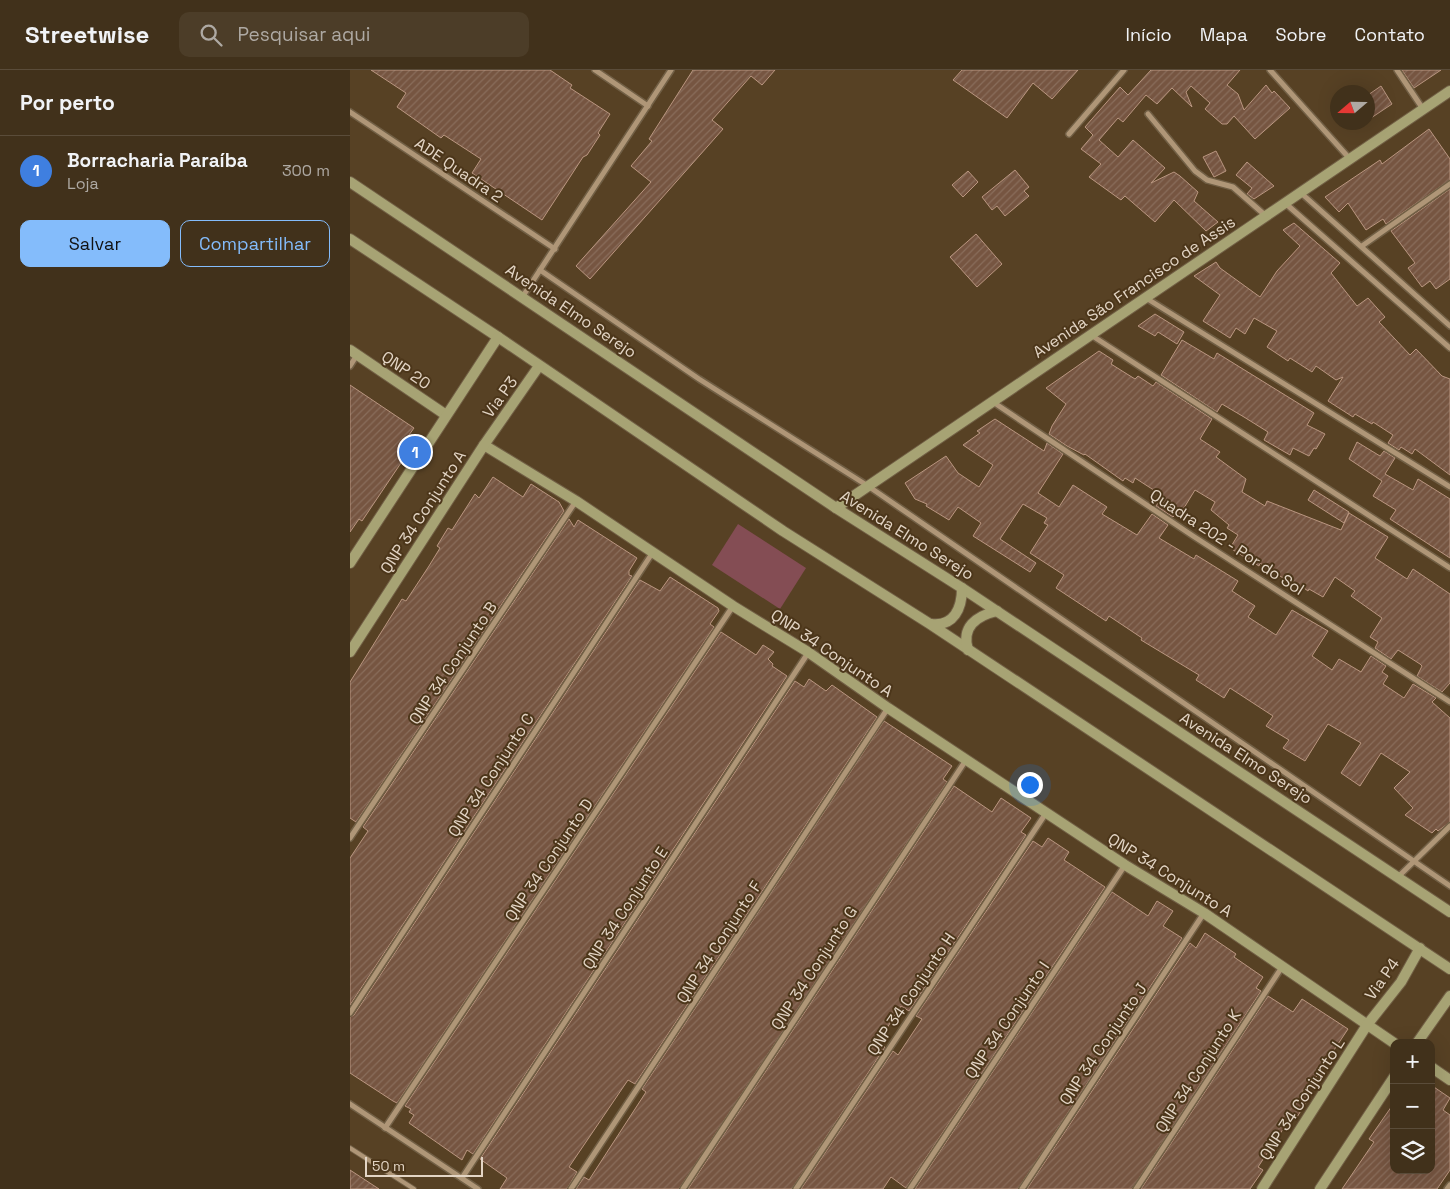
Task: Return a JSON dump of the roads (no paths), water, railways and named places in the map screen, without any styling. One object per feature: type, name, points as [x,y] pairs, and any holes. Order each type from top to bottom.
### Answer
[{"type":"street","points":[[595,70],[648,106]]},
{"type":"street","points":[[523,296],[671,70]]},
{"type":"street","points":[[1069,134],[1124,70]]},
{"type":"street","points":[[1270,70],[1350,159]]},
{"type":"street","points":[[1397,70],[1423,109]]},
{"type":"street","name":"Avenida São Francisco de Assis","points":[[836,508],[1450,91]]},
{"type":"street","name":"ADE Quadra 2","points":[[350,112],[554,249]]},
{"type":"street","points":[[1148,114],[1195,171],[1207,180],[1234,187],[1266,216]]},
{"type":"street","name":"Avenida Elmo Serejo","points":[[350,182],[523,296],[836,508],[962,588],[1450,912]]},
{"type":"street","points":[[1362,246],[1450,184]]},
{"type":"street","points":[[1300,192],[1450,326]]},
{"type":"street","points":[[1285,203],[1450,348]]},
{"type":"street","points":[[350,239],[783,531],[930,624],[1450,969]]},
{"type":"street","points":[[540,270],[699,379],[868,486],[1450,886]]},
{"type":"street","points":[[1146,298],[1450,487]]},
{"type":"street","points":[[1090,335],[1450,568]]},
{"type":"street","name":"Via P3","points":[[350,563],[498,337]]},
{"type":"street","points":[[350,366],[354,353]]},
{"type":"street","name":"QNP 20","points":[[354,353],[446,415]]},
{"type":"street","name":"Via P3","points":[[484,444],[539,366]]},
{"type":"street","name":"Quadra 202 - Por do Sol","points":[[992,402],[1193,536],[1450,702]]},
{"type":"street","name":"QNP 34 Conjunto A","points":[[350,652],[484,444],[653,552],[733,606],[808,652],[888,708],[1125,866],[1204,913],[1390,1040]]},
{"type":"street","name":"QNP 34 Conjunto B","points":[[350,838],[576,502]]},
{"type":"street","name":"QNP 34 Conjunto C","points":[[350,1012],[653,552]]},
{"type":"street","points":[[930,624],[940,625],[951,620],[958,612],[962,600],[962,588]]},
{"type":"street","name":"QNP 34 Conjunto D","points":[[385,1128],[733,606]]},
{"type":"street","points":[[968,650],[965,640],[967,629],[974,620],[983,614],[996,611]]},
{"type":"street","name":"QNP 34 Conjunto E","points":[[462,1178],[808,652]]},
{"type":"street","name":"QNP 34 Conjunto F","points":[[571,1189],[888,708]]},
{"type":"street","name":"QNP 34 Conjunto G","points":[[684,1189],[966,760]]},
{"type":"street","name":"QNP 34 Conjunto H","points":[[796,1189],[1046,813]]},
{"type":"street","points":[[1398,876],[1450,826]]},
{"type":"street","name":"QNP 34 Conjunto I","points":[[910,1189],[1125,866]]},
{"type":"street","name":"QNP 34 Conjunto J","points":[[1022,1189],[1204,913]]},
{"type":"street","name":"Via P4","points":[[1367,1025],[1401,982],[1420,948]]},
{"type":"street","name":"QNP 34 Conjunto K","points":[[1136,1189],[1282,968]]},
{"type":"street","points":[[1420,1039],[1450,996]]},
{"type":"street","name":"QNP 34 Conjunto L","points":[[1262,1189],[1367,1025]]},
{"type":"street","points":[[1435,1070],[1450,1080]]},
{"type":"street","points":[[1320,1189],[1390,1083]]},
{"type":"street","points":[[350,1104],[478,1189]]},
{"type":"street","points":[[1447,1189],[1450,1185]]},
{"type":"lane","points":[[350,1148],[414,1189]]},
{"type":"place","name":"Borracharia Paraíba","points":[[415,452]]}]
